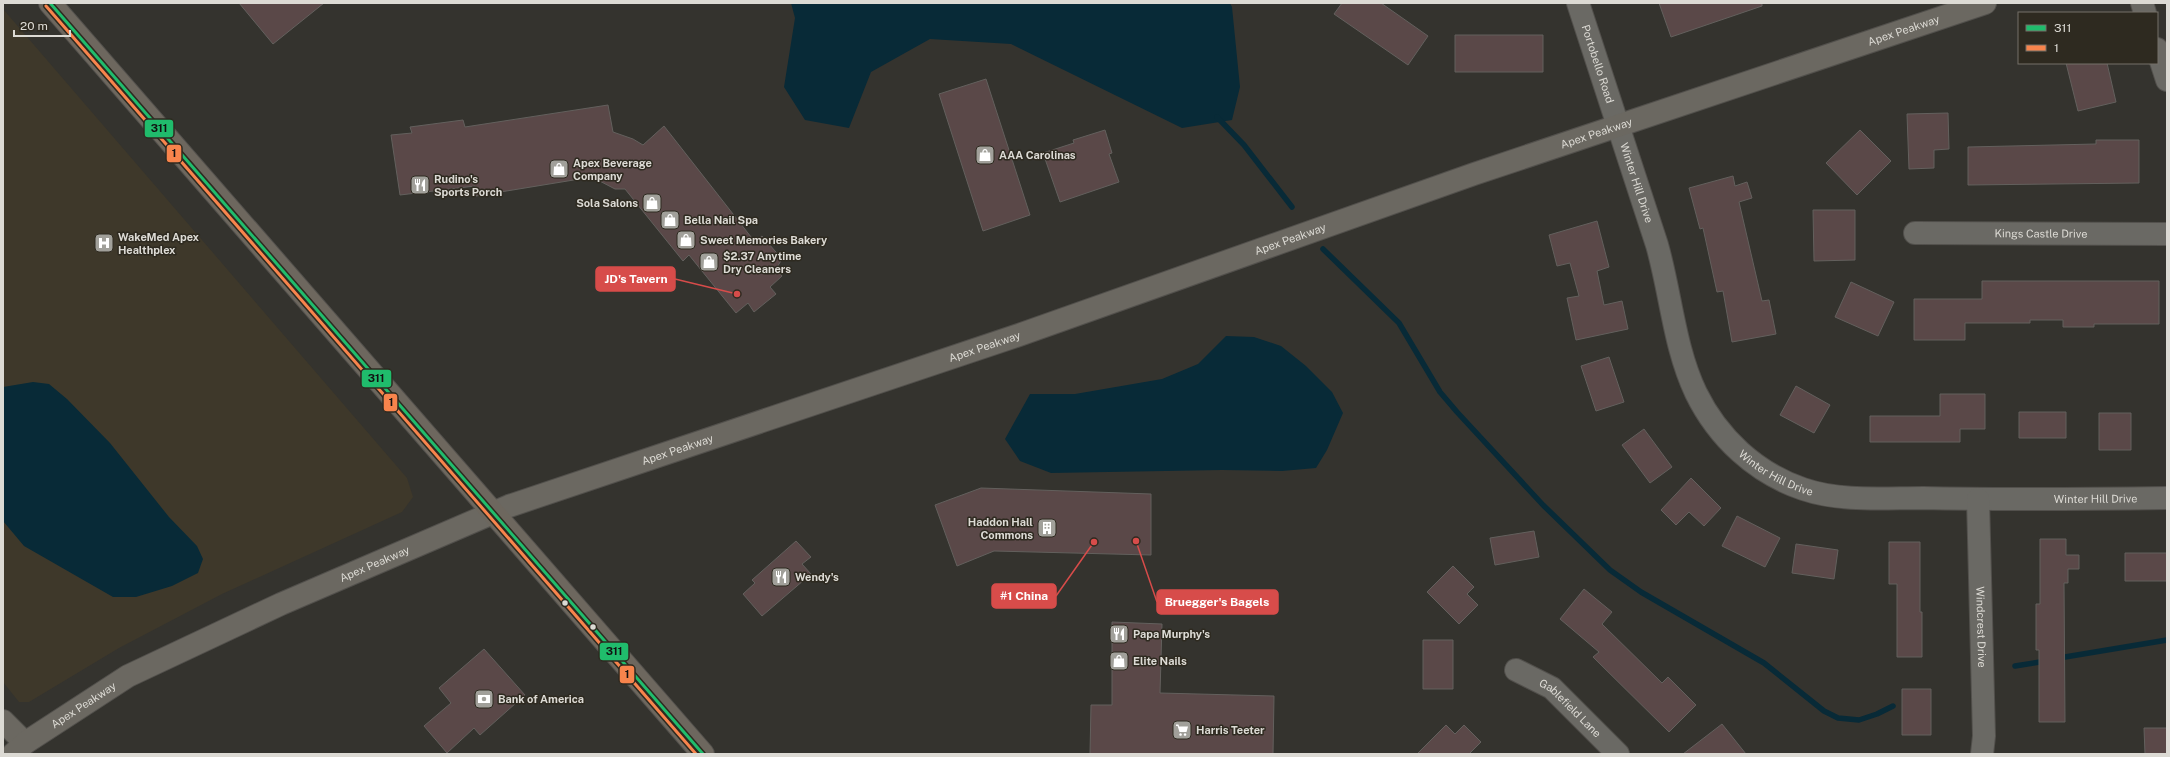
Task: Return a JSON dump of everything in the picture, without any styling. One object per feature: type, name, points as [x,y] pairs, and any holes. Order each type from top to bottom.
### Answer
[{"type":"main road","points":[[50,3],[703,754]]},
{"type":"main road","name":"Apex Peakway","points":[[19,748],[128,676],[281,604],[493,513],[873,383],[1016,336],[1282,241],[1618,126],[1985,3]]},
{"type":"main road","points":[[3,721],[19,748]]},
{"type":"street","name":"Portobello Road","points":[[1578,3],[1618,126]]},
{"type":"street","points":[[2158,52],[2167,80]]},
{"type":"street","name":"Winter Hill Drive","points":[[1618,126],[1667,279],[1677,340],[1696,394],[1710,418],[1727,439],[1746,457],[1790,484],[1821,494],[1844,497],[1978,499],[2167,498]]},
{"type":"street","name":"Kings Castle Drive","points":[[1915,233],[2167,234]]},
{"type":"street","name":"Windcrest Drive","points":[[1978,499],[1984,721],[1982,754]]},
{"type":"street","name":"Gablefield Lane","points":[[1516,670],[1552,688],[1618,754]]},
{"type":"shaded area","name":"WakeMed Apex Healthplex","points":[[3,9],[407,478],[413,497],[402,512],[222,594],[119,648],[29,702],[19,702],[3,682]]},
{"type":"water","points":[[791,3],[1230,3],[1232,7],[1240,87],[1232,120],[1182,128],[1011,44],[930,39],[871,72],[849,128],[805,120],[784,87],[795,18]]},
{"type":"water","points":[[1226,336],[1254,337],[1281,346],[1306,366],[1332,392],[1343,413],[1327,450],[1316,468],[1282,471],[1222,470],[1051,473],[1020,461],[1005,439],[1030,394],[1075,394],[1162,379],[1198,364]]},
{"type":"water","points":[[33,382],[49,384],[67,399],[110,443],[169,517],[197,546],[203,559],[198,573],[172,586],[136,597],[113,597],[24,546],[3,521],[3,387]]},
{"type":"building","points":[[239,3],[324,3],[273,44]]},
{"type":"building","points":[[1342,3],[1381,3],[1428,36],[1408,65],[1334,14]]},
{"type":"building","points":[[1659,3],[1762,3],[1762,6],[1671,37]]},
{"type":"building","points":[[1455,35],[1543,35],[1543,72],[1455,72]]},
{"type":"building","points":[[2066,64],[2107,64],[2116,102],[2078,111]]},
{"type":"building","name":"AAA Carolinas","points":[[986,79],[1030,215],[983,231],[939,94]]},
{"type":"building","points":[[608,105],[613,132],[633,139],[643,145],[664,126],[755,242],[762,236],[782,259],[776,269],[782,276],[770,287],[776,294],[754,312],[748,303],[736,313],[689,255],[683,261],[625,189],[615,189],[592,177],[476,196],[475,186],[400,195],[391,135],[412,133],[410,127],[463,120],[465,127]]},
{"type":"building","points":[[1948,113],[1949,149],[1934,150],[1934,168],[1909,169],[1907,114]]},
{"type":"building","points":[[1105,130],[1112,153],[1109,154],[1119,182],[1060,202],[1043,153],[1074,143],[1073,140]]},
{"type":"building","points":[[1860,130],[1891,161],[1857,195],[1826,163]]},
{"type":"building","points":[[2096,140],[2139,140],[2139,183],[1968,185],[1968,147],[2096,144]]},
{"type":"building","points":[[1733,176],[1735,186],[1747,182],[1752,198],[1739,202],[1762,301],[1769,300],[1776,334],[1732,342],[1723,291],[1717,292],[1703,228],[1700,229],[1689,188]]},
{"type":"building","points":[[1813,210],[1855,210],[1855,260],[1814,261]]},
{"type":"building","points":[[1597,221],[1609,267],[1597,271],[1604,305],[1622,301],[1628,329],[1576,340],[1567,298],[1579,296],[1570,263],[1557,266],[1549,235]]},
{"type":"building","points":[[1982,281],[2159,281],[2159,324],[2094,324],[2094,327],[2063,327],[2063,320],[2030,320],[2030,323],[1965,323],[1965,340],[1914,340],[1914,299],[1982,299]]},
{"type":"building","points":[[1851,282],[1894,302],[1878,336],[1835,317]]},
{"type":"building","points":[[1609,357],[1624,402],[1596,411],[1581,366]]},
{"type":"building","points":[[1796,386],[1830,405],[1814,433],[1780,415]]},
{"type":"building","points":[[1940,394],[1985,394],[1985,429],[1960,429],[1960,442],[1870,442],[1870,416],[1940,416]]},
{"type":"building","points":[[2019,412],[2066,412],[2066,438],[2019,438]]},
{"type":"building","points":[[2099,413],[2131,413],[2131,450],[2099,450]]},
{"type":"building","points":[[1644,429],[1672,467],[1650,483],[1622,445]]},
{"type":"building","points":[[1691,478],[1721,508],[1704,526],[1689,512],[1676,525],[1661,510]]},
{"type":"building","name":"Haddon Hall Commons","points":[[981,488],[1151,494],[1151,555],[994,551],[957,566],[935,505]]},
{"type":"building","points":[[1737,516],[1780,538],[1765,567],[1722,546]]},
{"type":"building","points":[[1534,531],[1539,557],[1495,565],[1490,538]]},
{"type":"building","points":[[2040,539],[2066,539],[2066,555],[2079,555],[2079,569],[2068,569],[2068,583],[2064,583],[2065,722],[2039,722],[2039,650],[2036,650],[2036,604],[2040,604]]},
{"type":"building","name":"Wendy's","points":[[796,541],[811,557],[802,564],[811,574],[762,616],[743,594],[755,583],[752,580]]},
{"type":"building","points":[[1889,542],[1920,542],[1920,612],[1922,612],[1922,657],[1897,657],[1897,584],[1889,584]]},
{"type":"building","points":[[1796,544],[1838,550],[1834,579],[1792,573]]},
{"type":"building","points":[[2125,553],[2167,553],[2167,581],[2125,581]]},
{"type":"building","points":[[1453,566],[1474,587],[1467,594],[1478,605],[1459,624],[1427,592]]},
{"type":"building","points":[[1584,589],[1612,612],[1602,624],[1662,683],[1668,677],[1696,705],[1669,732],[1593,657],[1599,652],[1560,619]]},
{"type":"building","name":"Harris Teeter","points":[[1112,622],[1162,624],[1160,693],[1274,696],[1273,754],[1090,754],[1091,705],[1112,705]]},
{"type":"building","points":[[1423,640],[1453,640],[1453,689],[1423,689]]},
{"type":"building","name":"Bank of America","points":[[484,649],[525,695],[480,735],[474,728],[447,753],[424,726],[451,703],[439,688]]},
{"type":"building","points":[[1902,689],[1931,689],[1931,735],[1902,735]]},
{"type":"building","points":[[1722,724],[1746,754],[1683,754]]},
{"type":"building","points":[[1446,725],[1455,734],[1464,725],[1481,742],[1469,754],[1417,754]]},
{"type":"building","points":[[2144,728],[2167,728],[2167,754],[2145,754]]},
{"type":"waterway","points":[[1217,117],[1244,145],[1292,207]]},
{"type":"waterway","points":[[1323,249],[1399,323],[1440,392],[1457,412],[1543,505],[1610,570],[1641,592],[1764,663],[1824,711],[1838,718],[1859,720],[1877,714],[1893,706]]},
{"type":"waterway","points":[[2059,658],[2167,640]]},
{"type":"waterway","points":[[2015,666],[2046,661]]},
{"type":"transit line","name":"311","points":[[50,3],[703,754]]},
{"type":"transit line","name":"1","points":[[46,6],[696,754]]},
{"type":"place","name":"AAA Carolinas","points":[[985,155]]},
{"type":"place","name":"Apex Beverage Company","points":[[559,169]]},
{"type":"place","name":"Rudino's Sports Porch","points":[[420,185]]},
{"type":"place","name":"Sola Salons","points":[[652,203]]},
{"type":"place","name":"Bella Nail Spa","points":[[670,220]]},
{"type":"place","name":"Sweet Memories Bakery","points":[[686,240]]},
{"type":"place","name":"WakeMed Apex Healthplex","points":[[104,243]]},
{"type":"place","name":"$2.37 Anytime Dry Cleaners","points":[[709,262]]},
{"type":"place","name":"JD's Tavern","points":[[737,294]]},
{"type":"place","name":"Haddon Hall Commons","points":[[1047,528]]},
{"type":"place","name":"Bruegger's Bagels","points":[[1136,541]]},
{"type":"place","name":"#1 China","points":[[1094,542]]},
{"type":"place","name":"Wendy's","points":[[781,577]]},
{"type":"place","name":"Papa Murphy's","points":[[1119,634]]},
{"type":"place","name":"Elite Nails","points":[[1119,661]]},
{"type":"place","name":"Bank of America","points":[[484,699]]},
{"type":"place","name":"Harris Teeter","points":[[1182,730]]}]
